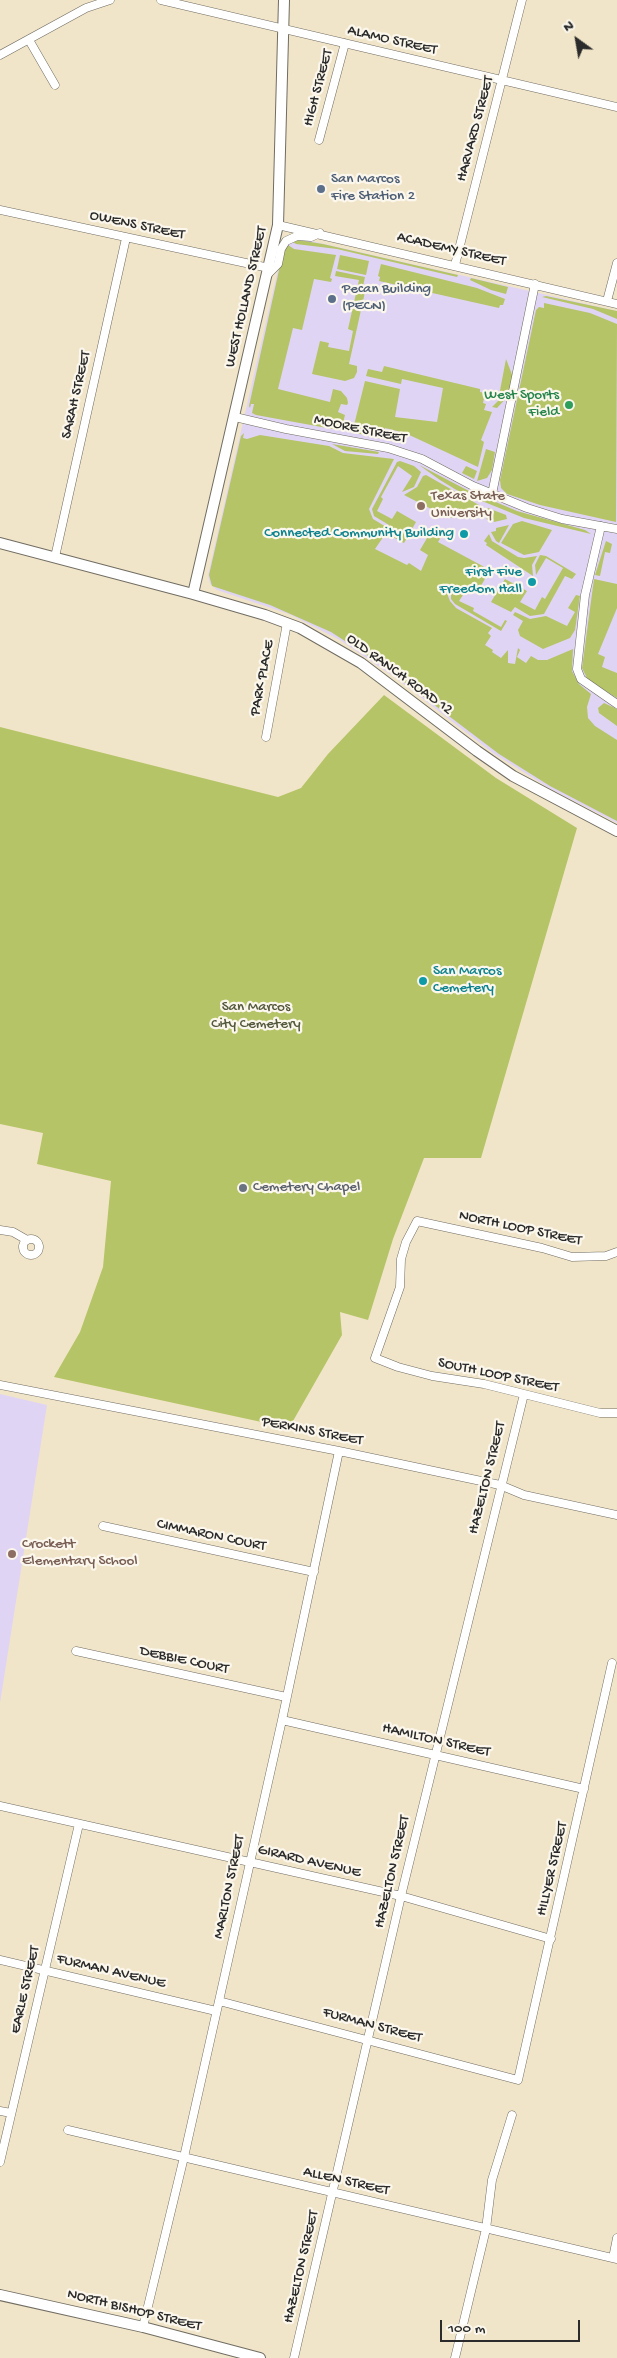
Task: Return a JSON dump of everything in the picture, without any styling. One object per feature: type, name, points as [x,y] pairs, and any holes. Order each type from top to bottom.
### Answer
[{"type":"street","points":[[0,55],[95,2],[110,0]]},
{"type":"street","name":"ALAMO STREET","points":[[161,0],[617,107]]},
{"type":"street","name":"WEST HOLLAND STREET","points":[[193,594],[278,225],[284,0]]},
{"type":"street","name":"HARVARD STREET","points":[[455,264],[522,0]]},
{"type":"street","points":[[29,40],[55,85]]},
{"type":"street","name":"HIGH STREET","points":[[319,140],[345,44]]},
{"type":"street","name":"OWENS STREET","points":[[0,210],[268,272]]},
{"type":"street","name":"ACADEMY STREET","points":[[278,225],[455,264],[617,304]]},
{"type":"street","points":[[268,272],[278,264],[280,248],[286,241],[297,236],[311,237],[320,233]]},
{"type":"street","name":"SARAH STREET","points":[[55,557],[126,238]]},
{"type":"street","points":[[607,301],[617,263]]},
{"type":"street","points":[[492,494],[535,284]]},
{"type":"street","name":"MOORE STREET","points":[[235,417],[402,452],[422,459],[492,494],[542,513],[617,529]]},
{"type":"street","points":[[601,526],[585,595],[577,669],[581,679],[617,704]]},
{"type":"street","name":"OLD RANCH ROAD 12","points":[[0,543],[193,594],[287,623],[314,635],[361,663],[487,759],[513,776],[617,831]]},
{"type":"street","name":"PARK PLACE","points":[[266,737],[287,623]]},
{"type":"street","name":"NORTH LOOP STREET","points":[[375,1358],[400,1287],[402,1259],[406,1242],[416,1221],[542,1248],[572,1257],[606,1256],[617,1252]]},
{"type":"street","points":[[0,1230],[13,1232],[27,1240]]},
{"type":"street","name":"SOUTH LOOP STREET","points":[[375,1358],[398,1367],[432,1376],[524,1394],[600,1413],[617,1414]]},
{"type":"street","name":"PERKINS STREET","points":[[0,1385],[339,1451],[500,1485],[524,1496],[617,1515]]},
{"type":"street","name":"HAZELTON STREET","points":[[294,2358],[334,2193],[401,1896],[500,1485],[524,1394]]},
{"type":"street","name":"MARLTON STREET","points":[[143,2327],[184,2158],[282,1720],[339,1451]]},
{"type":"street","name":"CIMMARON COURT","points":[[103,1526],[314,1572]]},
{"type":"street","name":"DEBBIE COURT","points":[[76,1651],[286,1697]]},
{"type":"street","name":"HILLYER STREET","points":[[518,2080],[612,1663]]},
{"type":"street","name":"HAMILTON STREET","points":[[282,1720],[584,1790]]},
{"type":"street","name":"GIRARD AVENUE","points":[[0,1806],[401,1896],[551,1939]]},
{"type":"street","name":"EARLE STREET","points":[[0,2162],[79,1824]]},
{"type":"street","name":"FURMAN AVENUE","points":[[0,1960],[216,2011]]},
{"type":"street","name":"FURMAN STREET","points":[[219,2001],[518,2080]]},
{"type":"street","points":[[0,2111],[11,2113]]},
{"type":"street","points":[[455,2358],[486,2228],[492,2180],[512,2115]]},
{"type":"street","name":"ALLEN STREET","points":[[68,2130],[615,2258]]},
{"type":"street","points":[[615,2258],[617,2238]]},
{"type":"street","name":"NORTH BISHOP STREET","points":[[0,2295],[143,2327],[260,2358]]},
{"type":"shaded area","name":"Texas State University","points":[[307,240],[617,311],[617,823],[549,788],[493,753],[397,679],[340,640],[289,614],[217,590],[210,584],[208,575],[282,252],[290,241]]},
{"type":"shaded area","name":"Crockett Elementary School","points":[[0,1394],[47,1405],[0,1703]]},
{"type":"green space","points":[[298,240],[458,275],[457,277],[337,249],[296,244],[293,242]]},
{"type":"green space","points":[[288,245],[294,249],[336,255],[330,278],[332,279],[331,282],[314,279],[302,330],[293,328],[278,389],[330,402],[333,389],[341,391],[347,398],[348,403],[347,405],[341,404],[338,412],[345,415],[342,427],[338,430],[256,415],[252,413],[254,404],[251,404],[250,408],[249,406],[283,252]]},
{"type":"green space","points":[[340,255],[369,261],[366,275],[337,269]]},
{"type":"green space","points":[[381,264],[477,288],[505,299],[503,305],[500,305],[499,308],[379,281],[380,277],[378,276]]},
{"type":"green space","points":[[336,271],[365,277],[362,291],[365,292],[349,364],[357,366],[357,372],[354,378],[345,381],[312,374],[320,341],[329,343],[328,347],[349,351],[353,331],[348,329],[359,280],[335,276]]},
{"type":"green space","points":[[471,278],[508,287],[506,294],[491,290],[470,280]]},
{"type":"green space","points":[[546,296],[617,311],[617,319],[593,309],[542,297]]},
{"type":"green space","name":"West Sports Field","points":[[544,303],[590,313],[617,324],[616,522],[540,505],[507,494],[501,488],[500,480],[536,310],[539,307],[544,308]]},
{"type":"green space","points":[[506,359],[513,377],[510,394],[497,408],[492,407],[498,401]]},
{"type":"green space","points":[[384,366],[480,389],[480,392],[485,393],[483,403],[486,404],[484,410],[492,412],[481,440],[484,442],[478,467],[405,433],[385,428],[382,439],[356,433],[354,425],[365,381],[400,389],[395,417],[437,422],[443,388],[402,379],[401,384],[366,376],[368,369],[382,372]]},
{"type":"green space","points":[[244,433],[243,438],[247,439],[260,435],[329,446],[343,453],[394,459],[369,509],[373,519],[388,528],[389,525],[374,516],[372,509],[397,462],[400,461],[414,466],[421,472],[414,487],[402,492],[412,476],[398,466],[381,497],[383,499],[377,511],[392,519],[397,511],[416,522],[404,543],[386,533],[375,549],[407,565],[409,563],[421,571],[428,555],[420,550],[433,528],[443,534],[438,542],[490,570],[478,591],[469,586],[459,601],[474,608],[473,611],[501,627],[505,620],[507,621],[501,631],[455,604],[451,599],[451,588],[448,596],[456,608],[492,628],[488,633],[491,636],[485,645],[493,650],[492,652],[501,658],[508,650],[508,663],[515,664],[518,648],[520,650],[517,657],[526,663],[531,656],[538,660],[547,660],[573,649],[572,671],[579,684],[591,694],[587,707],[588,718],[595,726],[617,740],[617,821],[550,786],[499,754],[379,663],[331,632],[270,605],[212,586],[209,575],[241,436]]},
{"type":"green space","points":[[332,444],[379,452],[378,454],[345,451]]},
{"type":"green space","points":[[486,449],[495,452],[492,470],[487,478],[477,481]]},
{"type":"green space","points":[[419,465],[469,491],[468,493],[463,494]]},
{"type":"green space","points":[[466,466],[477,471],[474,479],[462,473]]},
{"type":"green space","points":[[426,475],[479,505],[474,517],[458,508],[452,518],[445,516],[404,495],[417,487],[423,476]]},
{"type":"green space","points":[[472,492],[517,511],[585,530],[591,534],[524,518],[472,497]]},
{"type":"green space","points":[[488,508],[506,515],[507,519],[494,522],[493,519],[487,520],[485,509]]},
{"type":"green space","points":[[522,521],[552,530],[539,552],[524,555],[501,543],[513,524]]},
{"type":"green space","points":[[509,525],[499,543],[496,541],[491,532],[496,531],[496,528]]},
{"type":"green space","points":[[489,534],[492,541],[518,557],[537,556],[532,565],[533,576],[486,545],[487,543],[484,541]]},
{"type":"green space","points":[[606,541],[612,544],[610,553],[605,552],[600,576],[595,575]]},
{"type":"green space","points":[[540,555],[546,556],[576,574],[572,579],[565,576],[544,614],[530,616],[515,607],[511,612],[491,602],[505,579],[527,591],[520,602],[535,610],[542,597],[545,599],[563,568],[546,558],[536,575],[535,565]]},
{"type":"green space","points":[[594,579],[617,584],[617,608],[598,654],[605,657],[602,667],[617,673],[617,698],[588,680],[582,668]]},
{"type":"green space","points":[[576,595],[580,596],[575,630],[570,638],[543,649],[520,636],[518,630],[523,621],[513,615],[515,612],[530,619],[546,616],[567,626],[575,612],[568,608]]},
{"type":"green space","name":"San Marcos City Cemetery","points":[[384,695],[496,778],[577,828],[481,1158],[424,1158],[393,1239],[368,1320],[340,1312],[342,1335],[289,1428],[54,1377],[80,1332],[103,1267],[111,1181],[37,1164],[43,1133],[0,1124],[0,727],[278,797],[301,788],[328,754]]},
{"type":"green space","points":[[604,703],[617,709],[617,726],[599,713],[598,708]]},
{"type":"place","name":"San Marcos Fire Station 2","points":[[321,189]]},
{"type":"place","name":"Pecan Building (PECN)","points":[[332,299]]},
{"type":"place","name":"West Sports Field","points":[[569,405]]},
{"type":"place","name":"Texas State University","points":[[421,506]]},
{"type":"place","name":"Connected Community Building","points":[[464,534]]},
{"type":"place","name":"First Five Freedom Hall","points":[[532,582]]},
{"type":"place","name":"San Marcos Cemetery","points":[[423,981]]},
{"type":"place","name":"Cemetery Chapel","points":[[243,1188]]},
{"type":"place","name":"Crockett Elementary School","points":[[12,1554]]}]
